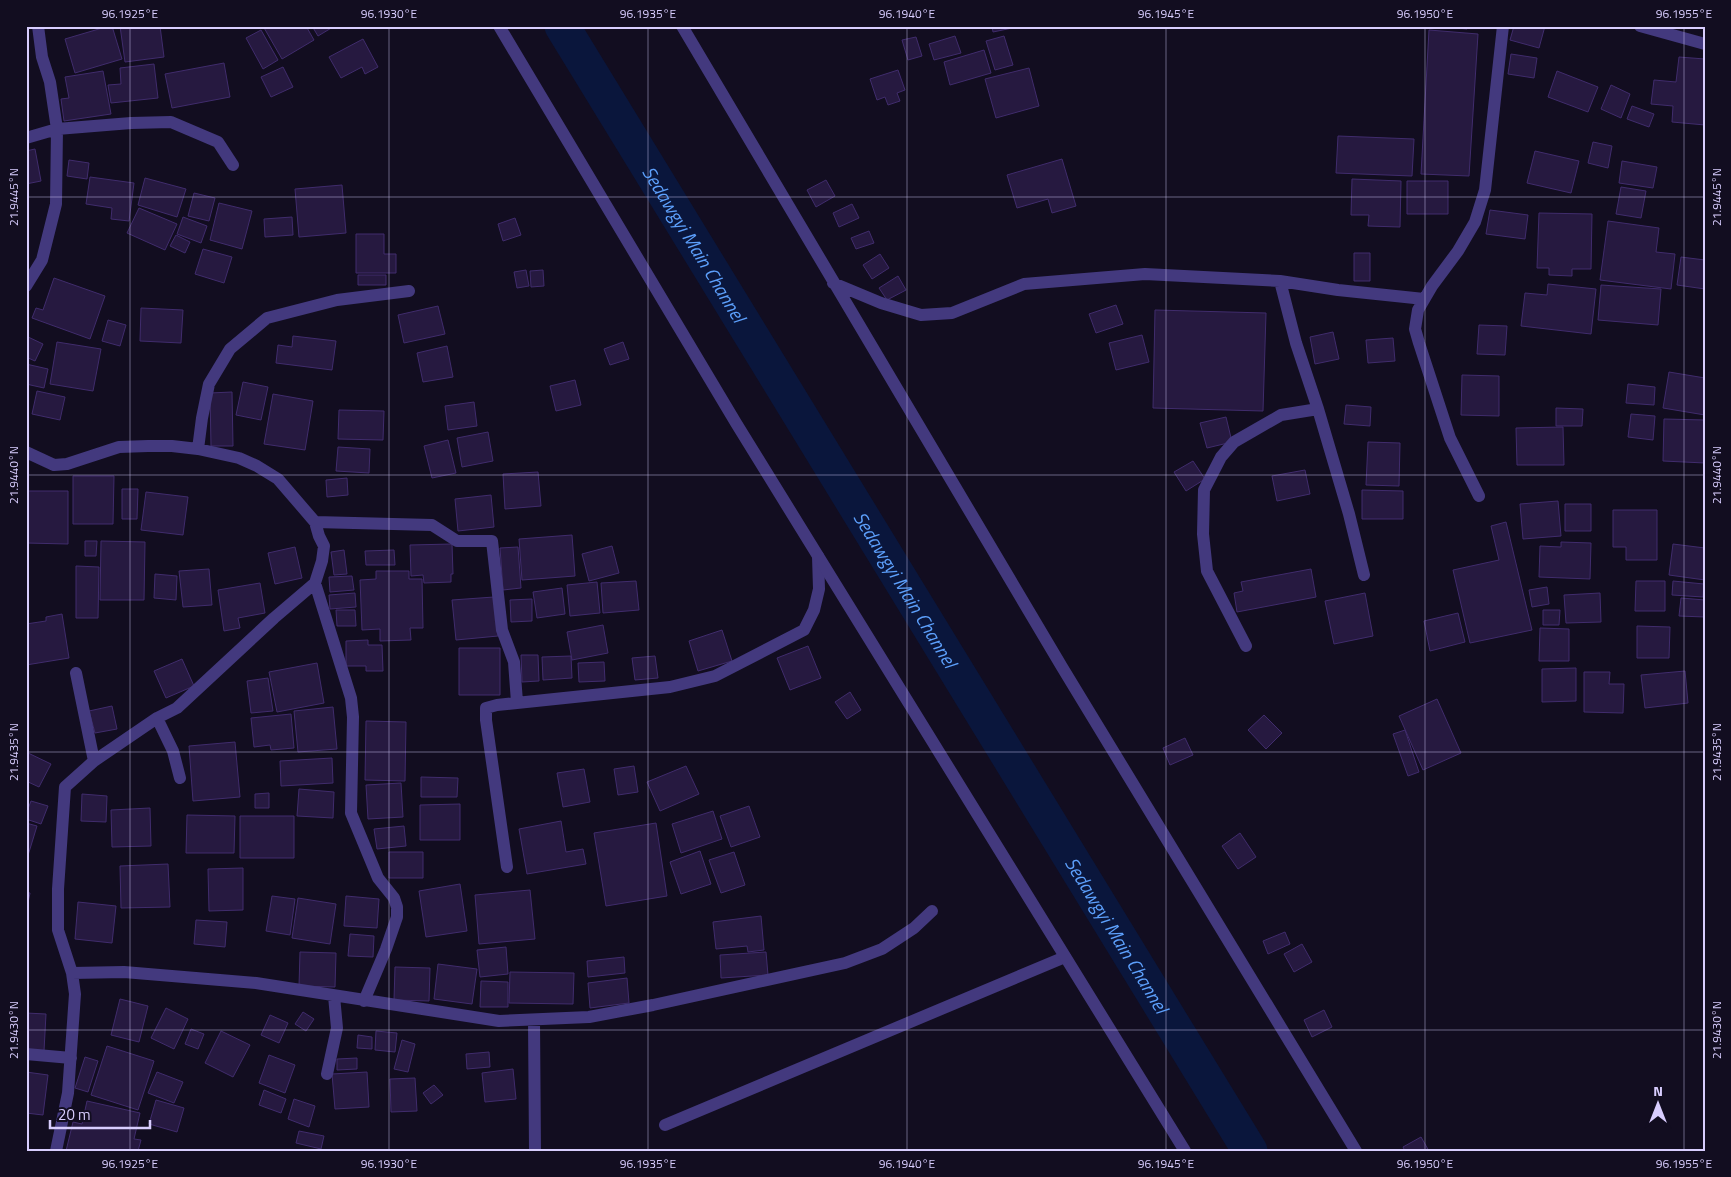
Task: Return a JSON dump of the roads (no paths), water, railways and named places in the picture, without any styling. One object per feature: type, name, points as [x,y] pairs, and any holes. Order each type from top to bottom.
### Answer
[{"type":"street","points":[[26,286],[42,260],[56,204],[57,129],[50,82],[42,56],[38,26]]},
{"type":"street","points":[[500,26],[731,415],[1185,1151]]},
{"type":"street","points":[[682,26],[1062,667],[1356,1151]]},
{"type":"street","points":[[1479,496],[1450,438],[1419,343],[1416,318],[1424,299],[1458,251],[1475,222],[1485,190],[1504,26]]},
{"type":"street","points":[[1640,26],[1705,44]]},
{"type":"street","points":[[26,138],[57,129],[171,122],[218,142],[233,165]]},
{"type":"street","points":[[833,283],[881,303],[921,315],[952,313],[1024,284],[1145,274],[1280,281],[1338,290],[1424,299]]},
{"type":"street","points":[[1280,281],[1296,343],[1349,514],[1364,575]]},
{"type":"street","points":[[198,449],[209,384],[230,349],[267,318],[337,300],[409,291]]},
{"type":"street","points":[[1246,646],[1207,571],[1202,534],[1204,490],[1221,457],[1234,442],[1281,415],[1318,409]]},
{"type":"street","points":[[26,452],[54,465],[66,464],[119,448],[172,446],[198,449],[238,458],[278,478],[315,522],[324,546],[322,561],[315,583],[274,618],[177,708],[157,718],[94,761],[66,787],[58,889],[58,930],[72,973],[75,994],[68,1093],[56,1151]]},
{"type":"street","points":[[315,522],[432,525],[457,541],[492,541],[502,630],[514,662],[517,702]]},
{"type":"street","points":[[507,867],[486,720],[486,708],[497,704],[670,687],[715,676],[804,630],[814,610],[819,589],[818,556]]},
{"type":"street","points":[[315,583],[352,703],[352,813],[378,878],[394,898],[396,907],[396,917],[386,949],[364,1000]]},
{"type":"street","points":[[76,674],[94,761]]},
{"type":"street","points":[[157,718],[173,751],[180,778]]},
{"type":"street","points":[[72,973],[124,972],[256,983],[499,1021],[589,1017],[635,1009],[845,963],[882,949],[914,928],[932,910]]},
{"type":"street","points":[[665,1125],[1065,957]]},
{"type":"street","points":[[327,1074],[337,1028],[334,996]]},
{"type":"street","points":[[534,1020],[535,1151]]},
{"type":"street","points":[[26,1054],[71,1058]]},
{"type":"waterway","name":"Sedawgyi Main Channel","points":[[562,26],[1250,1151]]}]
